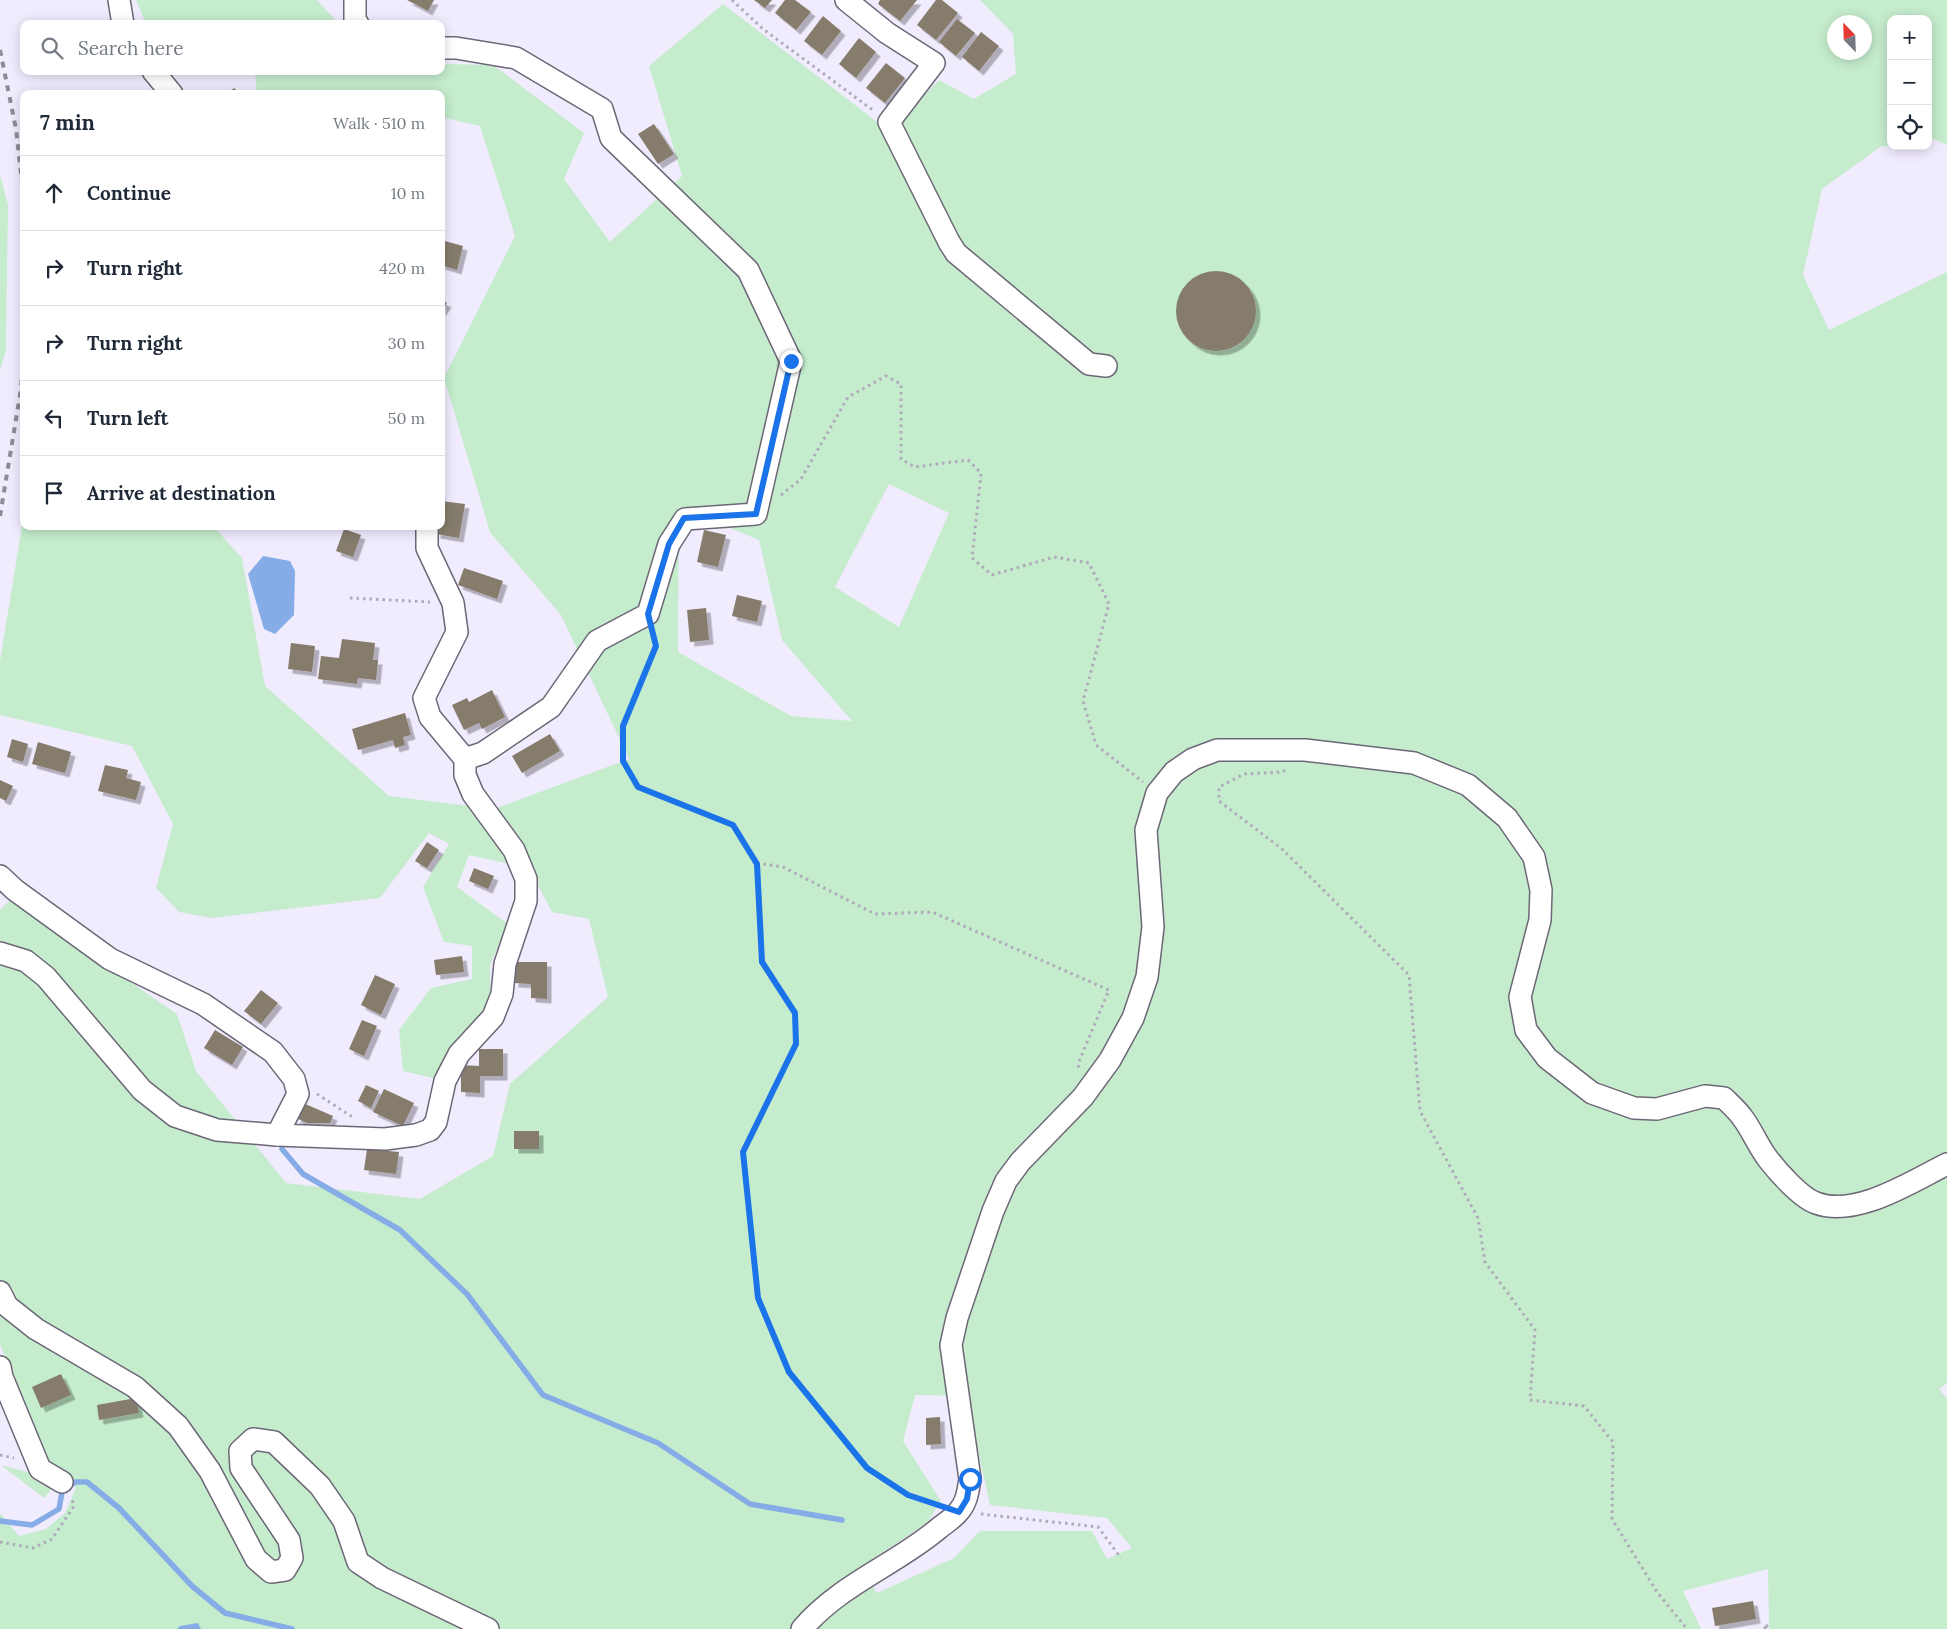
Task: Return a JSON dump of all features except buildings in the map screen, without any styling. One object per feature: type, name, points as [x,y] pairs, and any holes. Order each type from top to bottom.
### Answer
[{"type":"street","points":[[118,0],[122,20]]},
{"type":"street","points":[[355,0],[355,20]]},
{"type":"street","points":[[846,0],[887,33],[934,63],[889,122],[948,242],[956,253],[1089,364],[1106,366]]},
{"type":"street","points":[[445,48],[456,48],[516,58],[602,109],[611,138],[748,270],[791,361],[756,514],[684,518],[669,544],[648,614],[597,641],[551,707],[483,753],[465,759]]},
{"type":"street","points":[[156,75],[169,90]]},
{"type":"street","points":[[0,953],[26,961],[46,977],[142,1090],[175,1116],[217,1130],[277,1135],[385,1139],[416,1135],[430,1130],[436,1122],[446,1080],[460,1054],[493,1017],[499,1002],[502,994],[505,964],[526,901],[526,879],[514,850],[472,794],[465,776],[465,759],[430,717],[424,698],[456,632],[453,603],[427,548],[427,530]]},
{"type":"street","points":[[802,1629],[813,1616],[843,1591],[923,1542],[959,1512],[967,1499],[970,1479],[951,1344],[957,1318],[993,1211],[1006,1181],[1020,1162],[1083,1097],[1110,1060],[1133,1018],[1147,978],[1152,927],[1146,830],[1157,793],[1174,772],[1193,759],[1217,750],[1305,750],[1414,762],[1468,785],[1507,818],[1534,857],[1541,890],[1540,920],[1520,996],[1526,1030],[1547,1058],[1592,1093],[1634,1108],[1657,1109],[1705,1096],[1724,1098],[1742,1117],[1768,1159],[1795,1188],[1814,1203],[1837,1208],[1864,1203],[1947,1164]]},
{"type":"street","points":[[0,876],[15,890],[110,959],[203,1004],[273,1052],[294,1079],[298,1094],[277,1135]]},
{"type":"street","points":[[0,1292],[7,1306],[36,1329],[135,1387],[178,1426],[210,1471],[256,1559],[271,1572],[285,1570],[292,1558],[288,1540],[241,1468],[240,1451],[253,1439],[274,1442],[320,1486],[344,1521],[358,1562],[382,1578],[488,1629]]},
{"type":"street","points":[[0,1367],[2,1378],[40,1469],[66,1488]]},
{"type":"path","points":[[732,0],[763,29],[889,122]]},
{"type":"path","points":[[756,514],[801,479],[848,397],[886,376],[901,384],[901,459],[915,468],[968,460],[981,473],[972,558],[992,575],[1054,557],[1089,563],[1110,604],[1083,701],[1096,745],[1157,793]]},
{"type":"path","points":[[350,598],[453,603]]},
{"type":"path","points":[[648,614],[656,646],[623,726],[623,761],[638,787],[733,825],[757,864],[762,962],[795,1013],[796,1044],[743,1152],[758,1298],[789,1372],[867,1468],[908,1495],[959,1512],[1098,1526],[1121,1558]]},
{"type":"path","points":[[1305,750],[1282,772],[1244,774],[1219,787],[1219,801],[1282,849],[1409,974],[1420,1111],[1478,1218],[1485,1262],[1534,1330],[1530,1400],[1584,1406],[1613,1442],[1612,1520],[1657,1592],[1687,1629]]},
{"type":"path","points":[[757,864],[783,867],[874,914],[932,912],[1109,990],[1078,1064],[1083,1097]]},
{"type":"path","points":[[315,1092],[385,1139]]},
{"type":"path","points":[[0,1542],[33,1548],[52,1539],[74,1506],[66,1488]]},
{"type":"path","points":[[1765,1629],[1765,1624],[1770,1629]]},
{"type":"green space","points":[[136,0],[317,0],[335,20],[144,20]]},
{"type":"green space","points":[[980,0],[1947,0],[1947,145],[1932,139],[1932,15],[1887,15],[1887,146],[1880,147],[1822,189],[1803,275],[1829,330],[1947,272],[1947,1383],[1939,1389],[1947,1399],[1947,1629],[1769,1629],[1768,1569],[1683,1591],[1701,1629],[0,1629],[0,1513],[19,1536],[46,1529],[65,1513],[76,1488],[46,1462],[0,1344],[0,910],[10,900],[177,1014],[196,1071],[286,1183],[420,1199],[493,1156],[510,1084],[608,997],[589,919],[552,912],[529,868],[469,855],[457,887],[508,924],[490,965],[490,1001],[437,1079],[403,1071],[399,1030],[431,988],[472,979],[472,946],[444,942],[423,887],[449,844],[429,833],[380,898],[212,918],[179,912],[156,888],[173,824],[132,746],[0,715],[0,661],[21,530],[217,530],[242,558],[265,686],[389,796],[494,809],[629,759],[561,615],[490,532],[445,381],[445,376],[515,236],[480,126],[445,118],[445,90],[257,90],[255,75],[445,75],[445,64],[493,65],[584,133],[564,179],[610,242],[682,176],[649,66],[723,4],[889,131],[939,80],[974,99],[1016,74],[1013,34]],"holes":[[[889,484],[949,513],[899,627],[835,587]],[[679,507],[759,540],[782,640],[852,721],[791,716],[678,652]],[[915,1395],[966,1396],[990,1505],[1107,1518],[1132,1548],[1107,1559],[1092,1531],[980,1531],[954,1558],[877,1593],[861,1567],[927,1523],[941,1501],[903,1441]]]},
{"type":"green space","points":[[0,175],[8,205],[6,350],[0,371]]},
{"type":"green space","points":[[1,1465],[35,1474],[52,1489],[44,1498]]},
{"type":"water","points":[[263,556],[290,561],[295,571],[294,615],[275,634],[264,629],[248,574]]},
{"type":"water","points":[[198,1623],[201,1629],[177,1629],[180,1626]]},
{"type":"waterway","points":[[282,1149],[303,1174],[400,1230],[467,1294],[543,1395],[658,1443],[750,1504],[842,1520]]},
{"type":"waterway","points":[[0,1521],[32,1525],[59,1509],[62,1492],[75,1482],[87,1482],[119,1508],[192,1586],[225,1613],[292,1629]]},
{"type":"railway","points":[[0,50],[16,129],[20,164]]},
{"type":"railway","points":[[0,516],[20,395]]},
{"type":"route","points":[[791,361],[756,514],[684,518],[669,544],[648,614],[656,646],[623,726],[623,761],[638,787],[733,825],[757,864],[762,962],[795,1013],[796,1044],[743,1152],[758,1298],[789,1372],[867,1468],[908,1495],[959,1512],[967,1499],[970,1479]]}]
